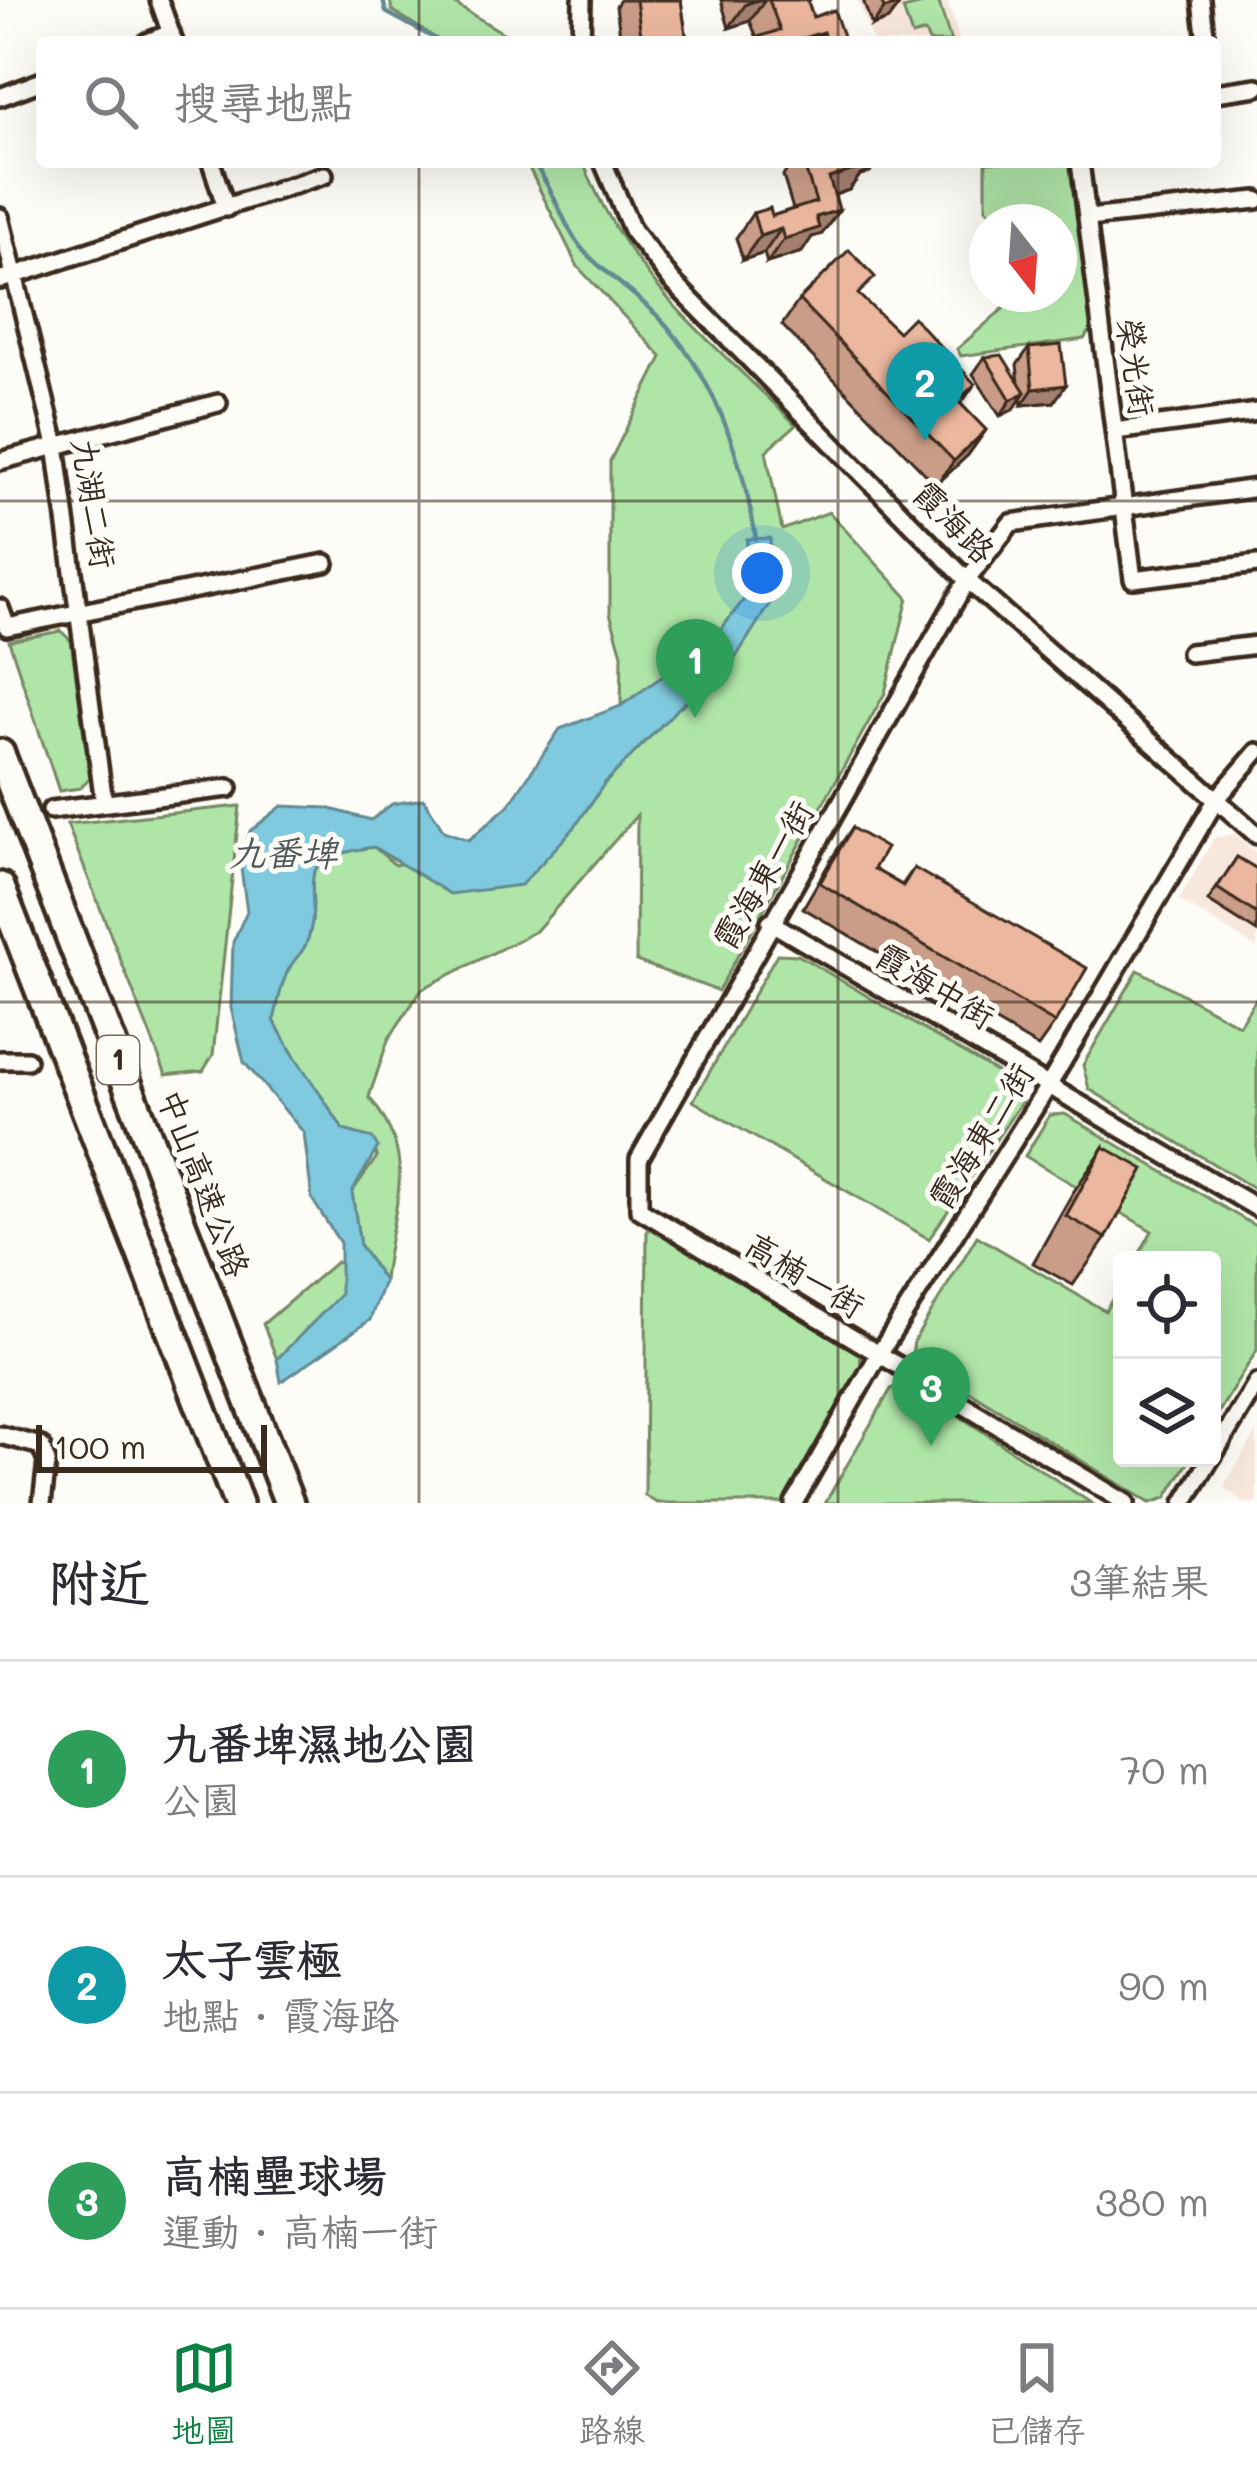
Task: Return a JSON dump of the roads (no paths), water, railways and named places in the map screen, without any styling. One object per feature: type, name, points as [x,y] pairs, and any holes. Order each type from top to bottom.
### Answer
[{"type":"highway","name":"中山高速公路","points":[[0,754],[289,1503]]},
{"type":"highway","name":"1","points":[[0,886],[238,1503]]},
{"type":"street","points":[[159,0],[171,36]]},
{"type":"street","points":[[580,36],[582,0]]},
{"type":"street","points":[[1201,0],[1205,36]]},
{"type":"street","points":[[0,97],[36,83]]},
{"type":"street","points":[[1221,91],[1257,87]]},
{"type":"street","points":[[213,168],[226,208]]},
{"type":"street","name":"霞海路","points":[[606,168],[632,230],[660,268],[967,580],[1257,835]]},
{"type":"street","name":"榮光街","points":[[1081,168],[1133,579],[1257,564]]},
{"type":"street","points":[[8,277],[324,175]]},
{"type":"street","points":[[1088,218],[1257,200]]},
{"type":"street","name":"九湖二街","points":[[0,217],[8,277],[56,445],[104,803]]},
{"type":"street","points":[[0,461],[218,403]]},
{"type":"street","points":[[1114,431],[1257,412]]},
{"type":"street","name":"霞海東一街","points":[[639,1209],[639,1159],[967,580],[1011,523],[1257,488]]},
{"type":"street","points":[[0,608],[7,627],[325,562]]},
{"type":"street","points":[[1190,652],[1257,645]]},
{"type":"street","name":"霞海東二街","points":[[794,1503],[878,1354],[1046,1088],[1216,800],[1257,752]]},
{"type":"street","points":[[51,810],[229,788]]},
{"type":"street","name":"霞海中街","points":[[770,922],[1257,1208]]},
{"type":"street","points":[[0,1060],[27,1060]]},
{"type":"street","name":"高楠一街","points":[[639,1209],[1126,1503]]},
{"type":"street","points":[[1221,1442],[1257,1383]]},
{"type":"street","points":[[0,1435],[41,1446],[46,1462],[42,1503]]},
{"type":"street","points":[[1184,1503],[1206,1467]]},
{"type":"water","name":"九番埤","points":[[770,538],[773,598],[732,663],[676,710],[604,784],[574,828],[521,885],[450,894],[374,847],[344,853],[316,868],[312,924],[305,947],[284,979],[274,1020],[343,1130],[372,1138],[378,1147],[352,1192],[360,1246],[384,1281],[370,1320],[281,1382],[277,1359],[340,1295],[340,1243],[312,1199],[304,1133],[244,1062],[231,1008],[233,942],[247,911],[240,862],[250,831],[282,806],[327,808],[371,820],[392,804],[424,799],[444,831],[469,840],[509,805],[560,729],[621,706],[713,640],[746,597],[747,539]]},
{"type":"waterway","points":[[383,0],[386,12],[430,36]]},
{"type":"waterway","points":[[537,168],[584,251],[658,316],[701,374],[736,454],[756,539]]},
{"type":"place","name":"太子雲極","points":[[925,441]]},
{"type":"place","name":"九番埤濕地公園","points":[[695,718]]},
{"type":"place","name":"高楠壘球場","points":[[931,1446]]}]
